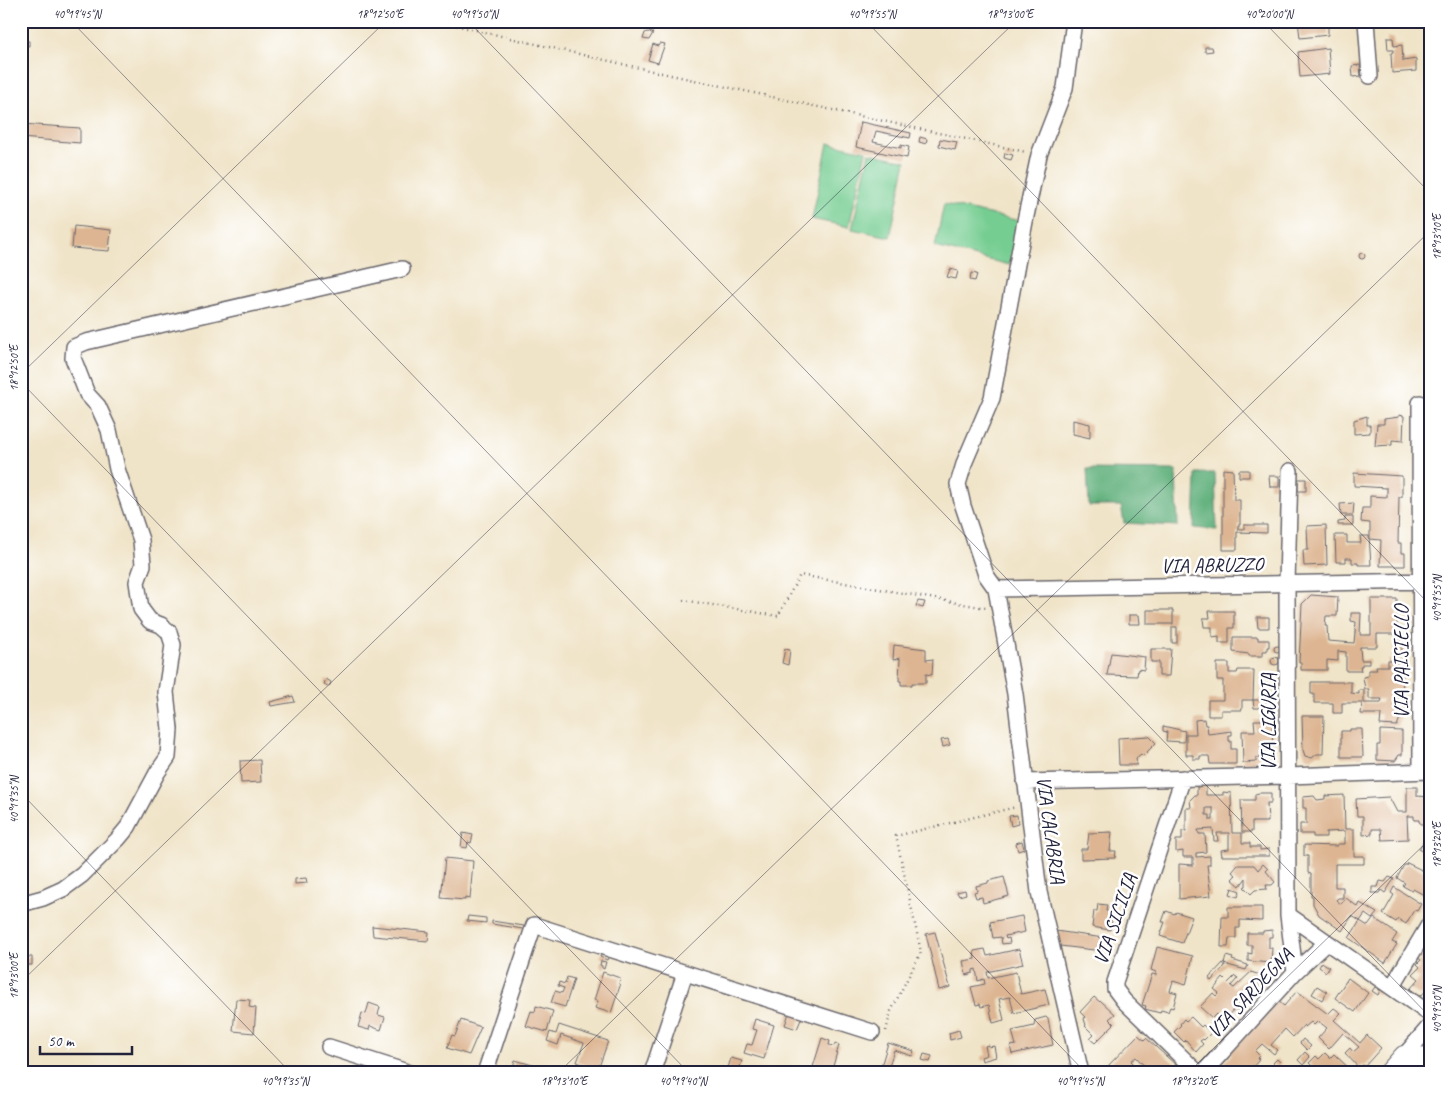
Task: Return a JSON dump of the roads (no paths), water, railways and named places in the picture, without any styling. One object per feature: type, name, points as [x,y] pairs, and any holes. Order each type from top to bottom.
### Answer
[{"type":"street","name":"VIA CALABRIA","points":[[1074,21],[1065,88],[1039,155],[992,398],[965,461],[958,484],[963,506],[986,574],[996,590],[1014,694],[1039,892],[1080,1073]]},
{"type":"street","points":[[1366,21],[1370,76]]},
{"type":"street","points":[[21,904],[43,898],[63,889],[82,875],[128,827],[157,773],[168,757],[170,729],[166,692],[174,645],[169,632],[161,625],[150,621],[141,609],[137,582],[143,565],[141,540],[117,469],[109,430],[98,406],[86,394],[73,358],[74,347],[86,342],[402,269]]},
{"type":"street","name":"VIA PAISIELLO","points":[[1420,403],[1426,581],[1425,771]]},
{"type":"street","name":"VIA LIGURIA","points":[[1290,471],[1287,583],[1288,915],[1295,972]]},
{"type":"street","name":"VIA ABRUZZO","points":[[996,590],[1426,581]]},
{"type":"street","points":[[1024,782],[1425,771]]},
{"type":"street","name":"VIA SICILIA","points":[[1184,778],[1115,982],[1115,990],[1198,1073]]},
{"type":"street","points":[[1288,915],[1430,1014]]},
{"type":"street","points":[[1392,988],[1430,923]]},
{"type":"street","points":[[485,1073],[534,925],[872,1032]]},
{"type":"street","name":"VIA SARDEGNA","points":[[1203,1073],[1295,972],[1327,942]]},
{"type":"street","points":[[652,1073],[685,972]]},
{"type":"street","points":[[1389,1073],[1430,1026]]},
{"type":"street","points":[[329,1047],[410,1073]]},
{"type":"street","points":[[1404,1056],[1430,1058]]}]
